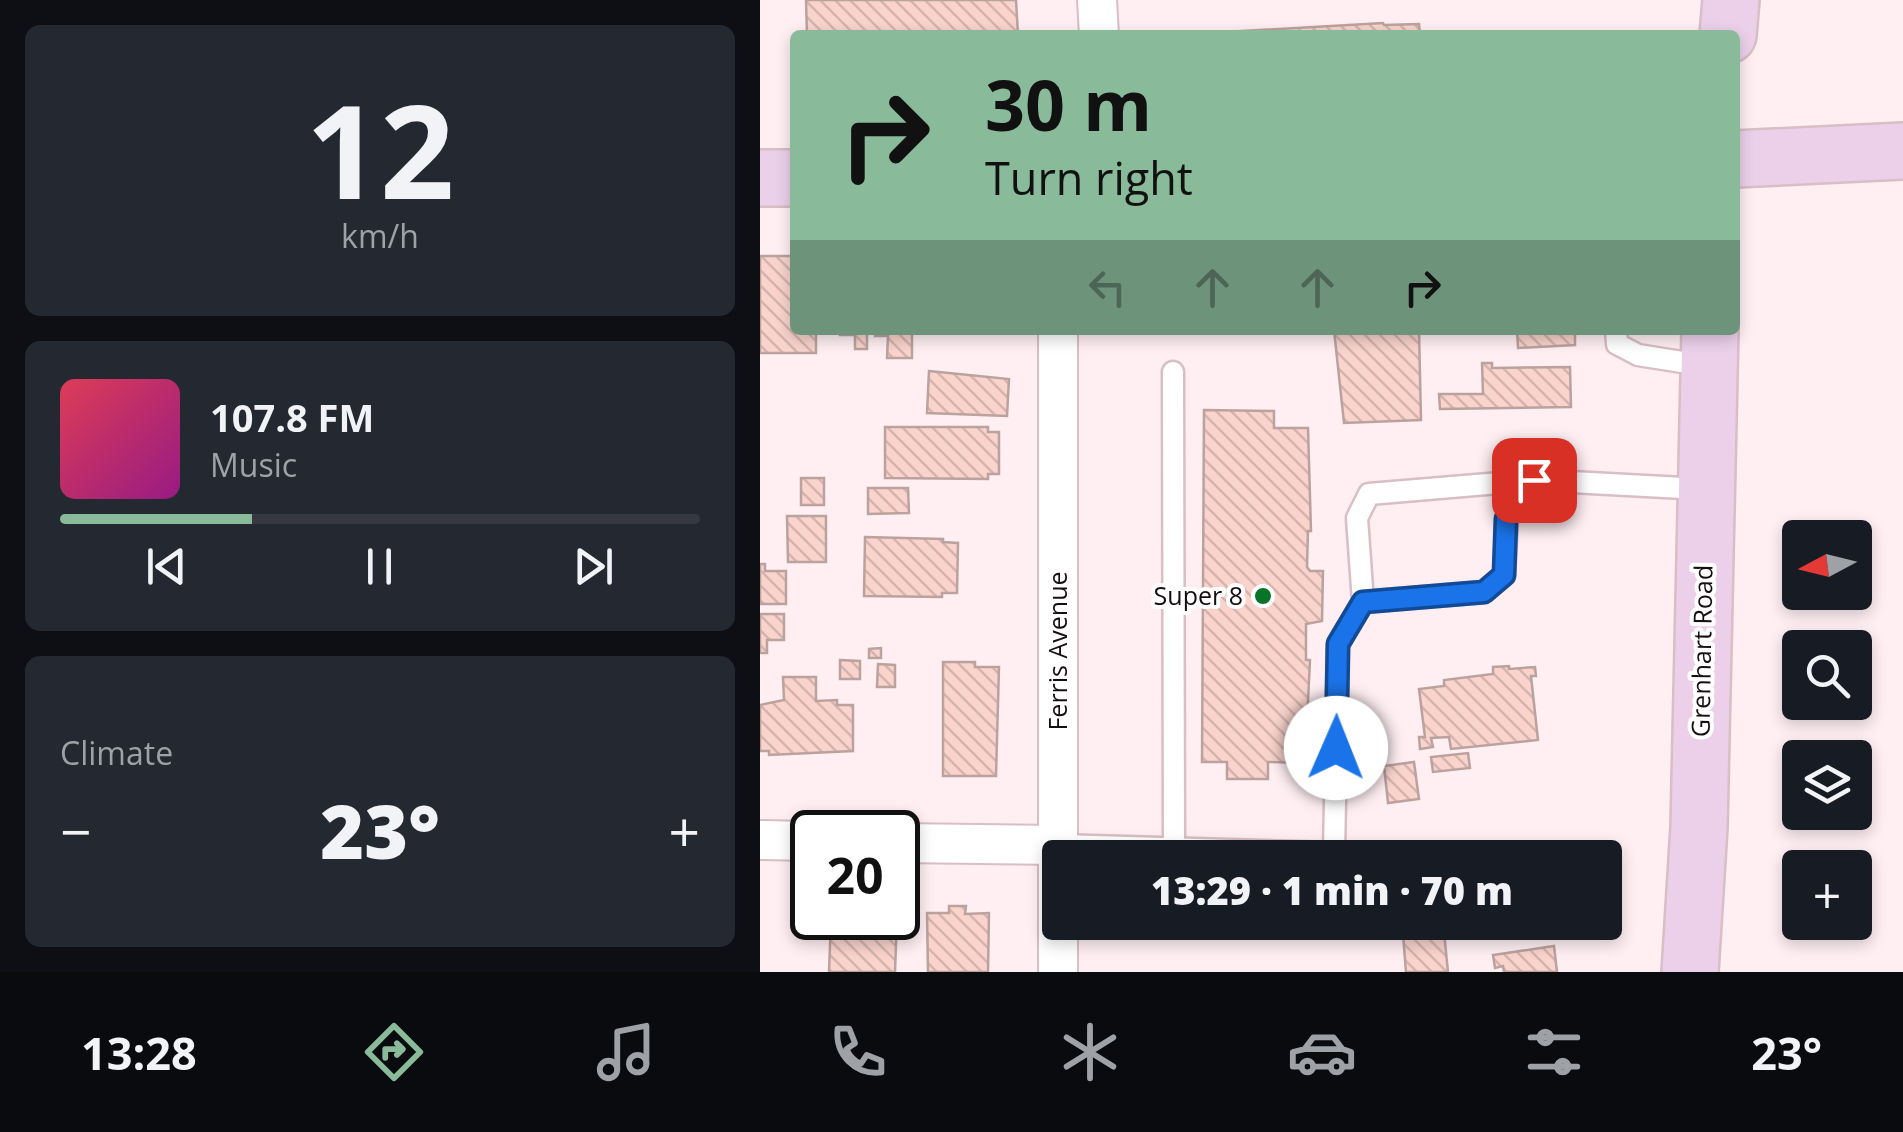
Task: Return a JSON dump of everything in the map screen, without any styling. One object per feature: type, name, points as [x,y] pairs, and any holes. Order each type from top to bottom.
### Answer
[{"type":"main road","points":[[1728,30],[1730,0]]},
{"type":"main road","points":[[1740,159],[1903,151]]},
{"type":"main road","points":[[760,178],[790,178]]},
{"type":"main road","name":"Grenhart Road","points":[[1690,972],[1699,826],[1709,348]]},
{"type":"street","points":[[1098,0],[1099,30]]},
{"type":"street","name":"Ferris Avenue","points":[[1058,335],[1059,840]]},
{"type":"street","points":[[760,840],[790,841]]},
{"type":"street","points":[[920,842],[1042,845]]},
{"type":"street","name":"Ferris Avenue","points":[[1058,940],[1058,972]]},
{"type":"lane","points":[[1617,337],[1638,355],[1709,348]]},
{"type":"lane","points":[[1173,372],[1174,840]]},
{"type":"lane","points":[[1334,840],[1338,644],[1363,602],[1357,518],[1369,494],[1534,480],[1704,489]]},
{"type":"lane","points":[[1363,602],[1484,592],[1504,575],[1506,519],[1534,480]]},
{"type":"building","points":[[806,0],[1016,0],[1018,30],[807,30]]},
{"type":"building","points":[[1383,23],[1419,24],[1420,30],[1260,30]]},
{"type":"building","points":[[760,256],[790,256],[790,335],[816,335],[816,353],[760,353]]},
{"type":"building","points":[[855,335],[867,335],[867,349],[855,349]]},
{"type":"building","points":[[912,335],[912,358],[887,358],[888,336],[875,336]]},
{"type":"building","points":[[1335,335],[1419,335],[1421,420],[1344,423]]},
{"type":"building","points":[[1517,335],[1575,335],[1575,345],[1518,348]]},
{"type":"building","points":[[1482,363],[1492,363],[1492,368],[1570,367],[1571,407],[1440,409],[1439,394],[1483,394]]},
{"type":"building","points":[[929,371],[1009,379],[1007,416],[927,413]]},
{"type":"building","name":"Super 8","points":[[1204,410],[1274,411],[1274,428],[1308,428],[1311,531],[1307,567],[1310,571],[1323,571],[1322,621],[1306,624],[1306,660],[1310,660],[1305,763],[1268,762],[1268,779],[1227,779],[1227,762],[1202,762]]},
{"type":"building","points":[[885,427],[988,427],[988,432],[999,432],[999,474],[988,474],[988,479],[885,478]]},
{"type":"building","points":[[801,478],[824,478],[824,505],[801,505]]},
{"type":"building","points":[[868,488],[908,488],[909,513],[868,514]]},
{"type":"building","points":[[787,516],[826,516],[826,562],[788,562]]},
{"type":"building","points":[[865,537],[943,539],[958,543],[957,593],[942,593],[942,597],[864,596]]},
{"type":"building","points":[[760,564],[765,564],[765,571],[786,571],[786,604],[760,604]]},
{"type":"building","points":[[760,614],[784,614],[784,640],[767,640],[767,653],[760,653]]},
{"type":"building","points":[[881,648],[881,658],[869,658],[869,649]]},
{"type":"building","points":[[840,660],[860,661],[860,679],[840,679]]},
{"type":"building","points":[[943,662],[999,667],[996,776],[943,776]]},
{"type":"building","points":[[878,664],[895,665],[895,687],[877,687]]},
{"type":"building","points":[[1493,667],[1535,667],[1536,676],[1531,676],[1538,740],[1451,749],[1449,737],[1431,738],[1433,747],[1420,749],[1419,737],[1425,737],[1419,689],[1444,686],[1444,680],[1493,674]]},
{"type":"building","points":[[783,677],[816,677],[816,701],[837,700],[837,705],[853,705],[853,751],[769,755],[769,751],[760,751],[760,705],[784,700]]},
{"type":"building","points":[[1468,753],[1470,768],[1433,772],[1431,757]]},
{"type":"building","points":[[1414,762],[1419,799],[1388,803],[1384,766]]},
{"type":"building","points":[[949,906],[966,906],[965,914],[989,913],[988,972],[928,972],[927,913],[949,913]]},
{"type":"building","points":[[830,940],[896,940],[895,972],[829,972]]},
{"type":"building","points":[[1403,940],[1445,940],[1448,972],[1406,972]]},
{"type":"building","points":[[1554,946],[1557,972],[1504,972],[1503,966],[1495,968],[1493,955]]},
{"type":"place","name":"Super 8","points":[[1263,596]]},
{"type":"route","points":[[1336,748],[1338,644],[1363,602],[1484,592],[1504,575],[1506,519],[1534,480]]}]
